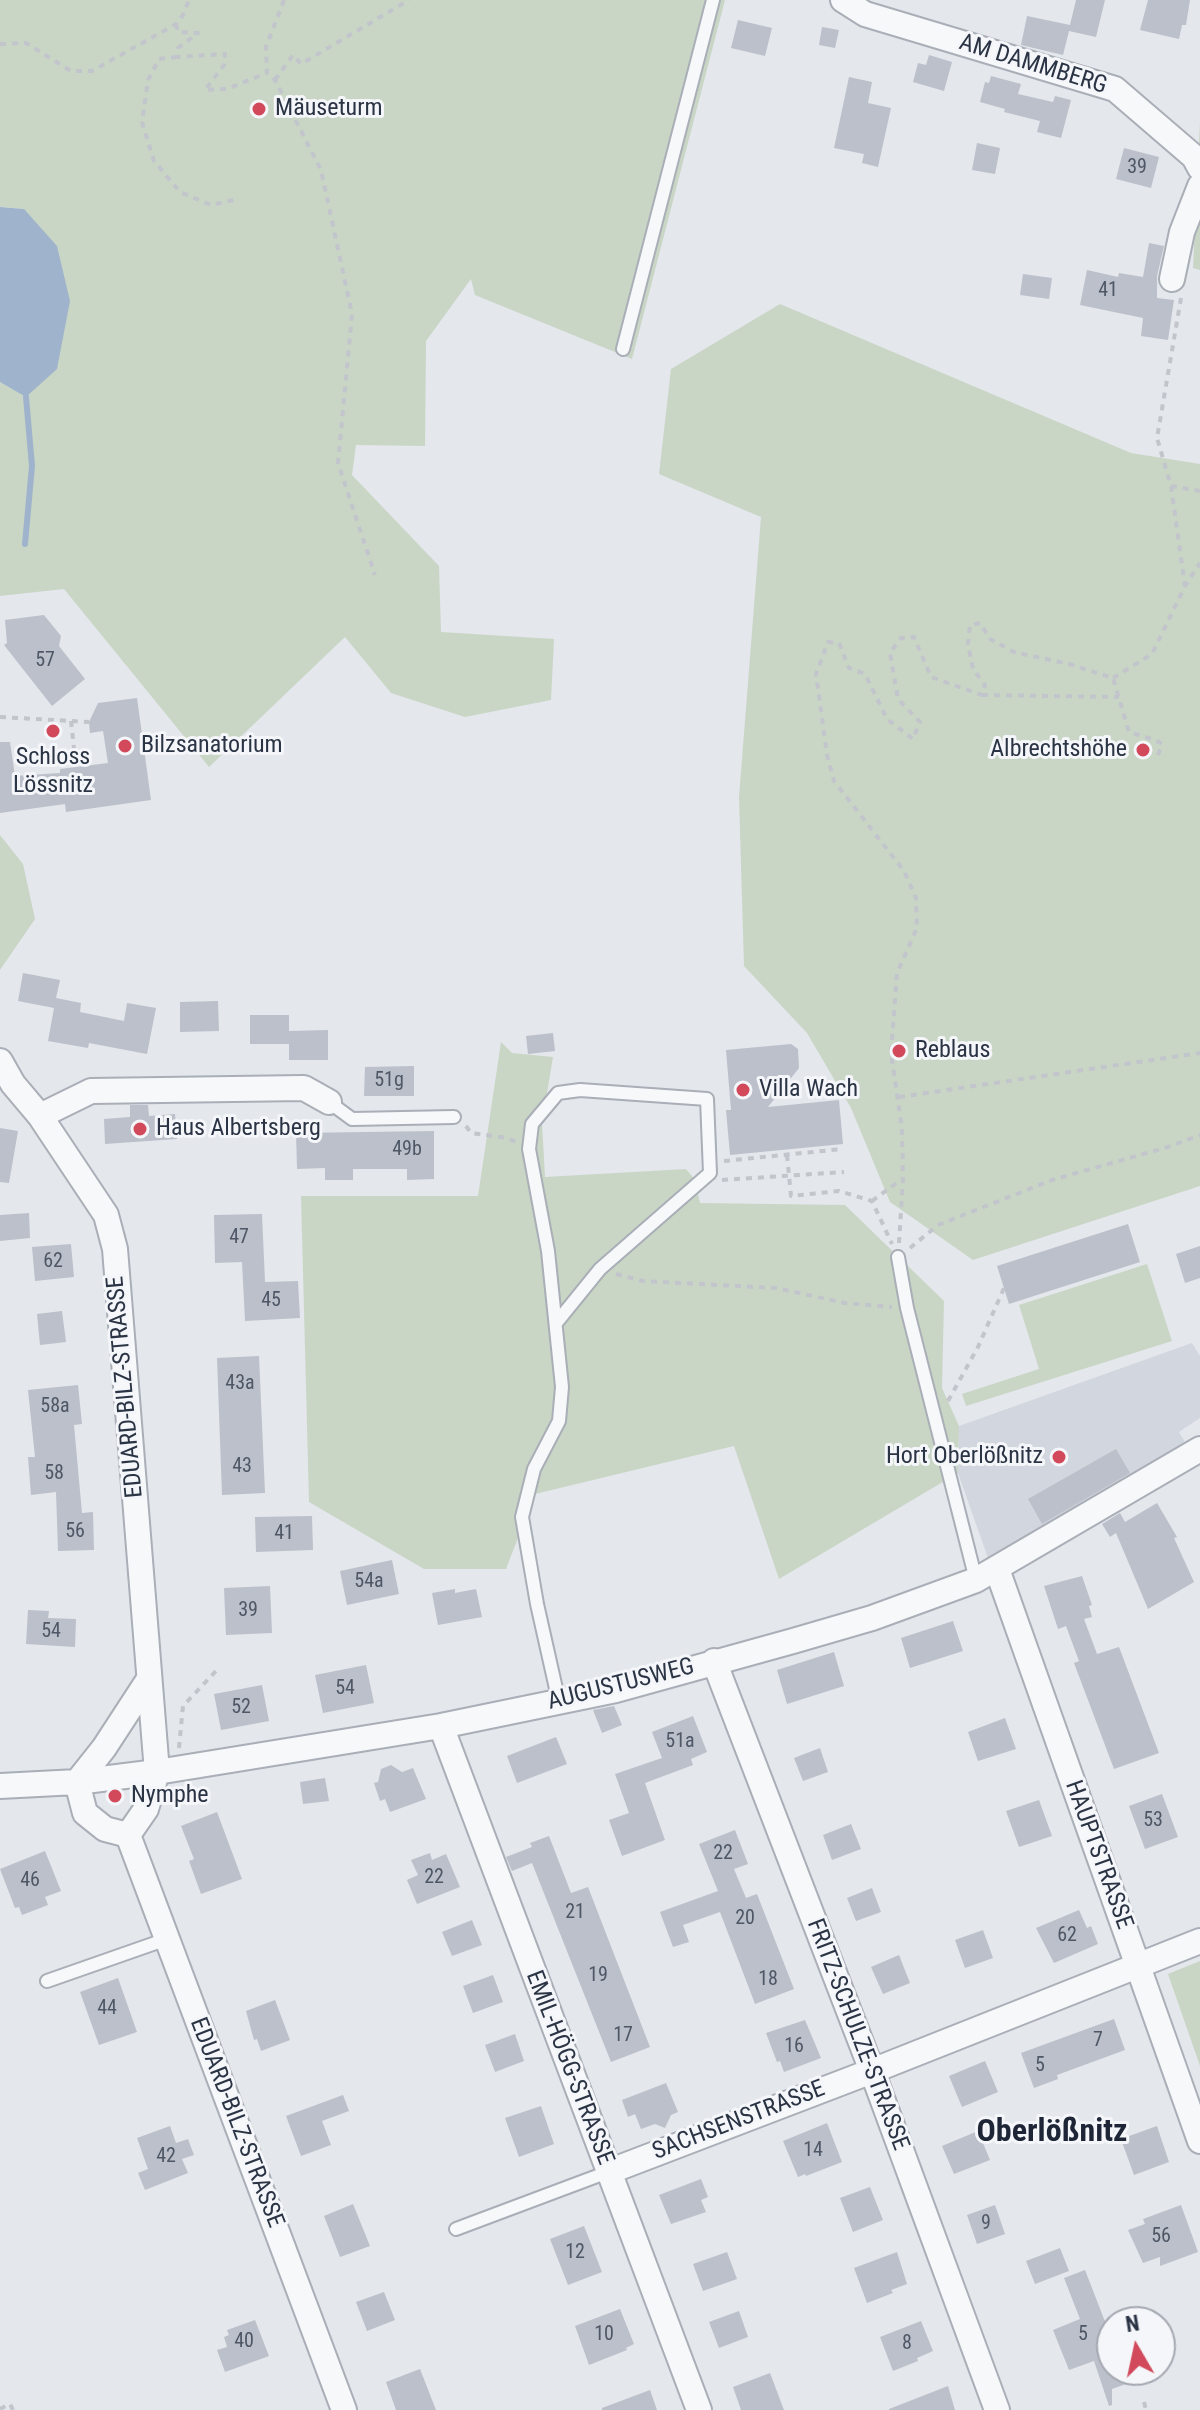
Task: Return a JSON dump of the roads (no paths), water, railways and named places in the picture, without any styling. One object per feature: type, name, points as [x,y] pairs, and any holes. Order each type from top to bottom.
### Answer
[{"type":"street","name":"AM DAMMBERG","points":[[843,0],[865,14],[1115,89],[1194,157],[1200,168]]},
{"type":"street","points":[[1177,284],[1182,232],[1200,186]]},
{"type":"street","name":"EDUARD-BILZ-STRASSE","points":[[0,1061],[6,1084],[40,1116],[106,1215],[115,1249],[149,1679],[166,1771]]},
{"type":"street","points":[[40,1116],[91,1091],[304,1088],[329,1102]]},
{"type":"street","name":"AUGUSTUSWEG","points":[[0,1786],[77,1782],[166,1771],[441,1726],[616,1690],[872,1618],[986,1575],[1200,1449]]},
{"type":"street","name":"HAUPTSTRASSE","points":[[986,1575],[1138,1965],[1199,2132]]},
{"type":"street","name":"FRITZ-SCHULZE-STRASSE","points":[[714,1661],[872,2071],[997,2410]]},
{"type":"street","points":[[149,1679],[104,1748],[77,1782],[85,1813],[105,1829],[128,1835],[166,1771]]},
{"type":"street","name":"EMIL-HÖGG-STRASSE","points":[[441,1726],[699,2410]]},
{"type":"street","name":"EDUARD-BILZ-STRASSE","points":[[128,1835],[344,2410]]},
{"type":"street","name":"SACHSENSTRASSE","points":[[608,2172],[1200,1941]]},
{"type":"lane","points":[[623,349],[713,0]]},
{"type":"lane","points":[[557,1322],[600,1269],[710,1173],[707,1099],[580,1090],[558,1093],[532,1124],[529,1149],[557,1322],[562,1387],[559,1421],[534,1469],[522,1517],[559,1702]]},
{"type":"lane","points":[[329,1102],[352,1119],[454,1117]]},
{"type":"lane","points":[[898,1257],[907,1308],[936,1424],[986,1575]]},
{"type":"lane","points":[[47,1981],[167,1939]]},
{"type":"lane","name":"SACHSENSTRASSE","points":[[456,2229],[608,2172]]},
{"type":"water","points":[[0,207],[24,209],[57,246],[70,301],[57,369],[26,397],[0,382]]},
{"type":"waterway","points":[[25,544],[32,466],[26,397]]},
{"type":"place","name":"Mäuseturm","points":[[259,109]]},
{"type":"place","name":"Schloss Lössnitz","points":[[53,731]]},
{"type":"place","name":"Bilzsanatorium","points":[[125,746]]},
{"type":"place","name":"Albrechtshöhe","points":[[1143,750]]},
{"type":"place","name":"Reblaus","points":[[899,1051]]},
{"type":"place","name":"Villa Wach","points":[[743,1090]]},
{"type":"place","name":"Haus Albertsberg","points":[[140,1129]]},
{"type":"place","name":"Hort Oberlößnitz","points":[[1059,1457]]},
{"type":"place","name":"Nymphe","points":[[115,1796]]},
{"type":"district","name":"Oberlößnitz","points":[[1052,2133]]}]
